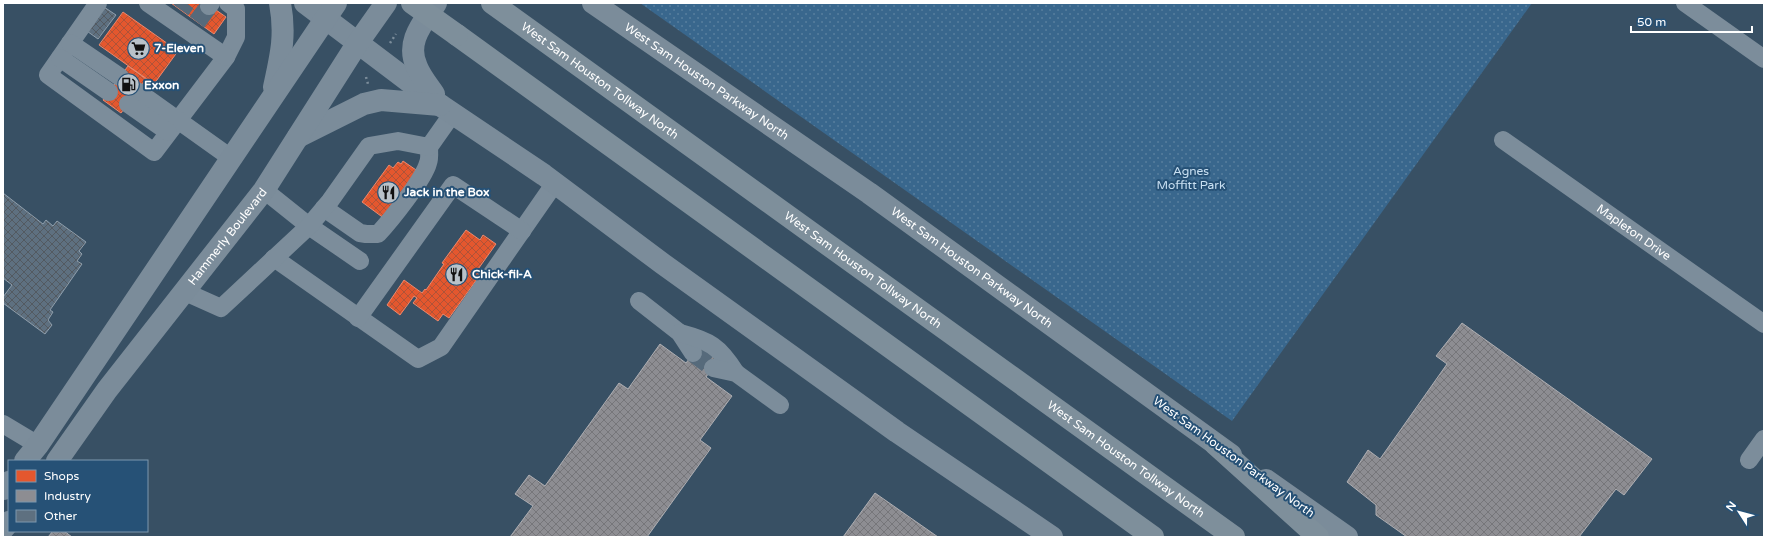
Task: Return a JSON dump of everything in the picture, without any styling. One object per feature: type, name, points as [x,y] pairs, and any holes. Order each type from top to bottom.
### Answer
[{"type":"highway","points":[[412,3],[1153,537]]},
{"type":"highway","name":"West Sam Houston Tollway North","points":[[492,3],[1234,537]]},
{"type":"highway","points":[[1216,444],[1318,537]]},
{"type":"main road","points":[[272,97],[283,43],[283,21],[280,3]]},
{"type":"main road","points":[[305,3],[331,11],[357,44],[447,109],[555,183],[663,264],[897,432],[1052,537]]},
{"type":"main road","name":"Hammerly Boulevard","points":[[58,460],[107,390],[264,190],[357,44],[386,3]]},
{"type":"main road","points":[[436,3],[418,30],[412,47],[416,67],[447,109]]},
{"type":"main road","name":"West Sam Houston Parkway North","points":[[593,3],[869,193],[1346,537]]},
{"type":"main road","points":[[32,453],[331,11]]},
{"type":"main road","points":[[298,137],[364,104],[381,100],[447,109]]},
{"type":"street","points":[[98,3],[48,75],[154,152],[226,56],[236,37],[236,9],[228,3]]},
{"type":"street","points":[[1685,3],[1764,59]]},
{"type":"street","points":[[155,5],[177,15],[194,27],[226,56]]},
{"type":"street","points":[[60,58],[114,85],[70,43]]},
{"type":"street","points":[[133,97],[173,126],[231,158]]},
{"type":"street","points":[[324,208],[360,233],[378,234],[395,214],[423,174],[428,163],[429,147],[447,109]]},
{"type":"street","name":"Mapleton Drive","points":[[1503,140],[1764,324]]},
{"type":"street","points":[[183,292],[220,308],[309,226],[369,146],[398,141],[429,147]]},
{"type":"street","points":[[274,258],[418,359],[441,347],[555,183]]},
{"type":"street","points":[[358,318],[453,185],[522,231]]},
{"type":"street","points":[[264,190],[309,226],[360,261]]},
{"type":"street","points":[[639,301],[680,333],[693,354]]},
{"type":"street","points":[[680,333],[704,340],[724,355],[736,373],[780,404]]},
{"type":"street","points":[[713,368],[736,373]]},
{"type":"street","points":[[3,424],[32,453]]},
{"type":"street","points":[[1748,460],[1764,439]]},
{"type":"path","points":[[361,74],[366,77],[369,72]]},
{"type":"green space","name":"Agnes Moffitt Park","points":[[640,3],[1532,3],[1232,421]]},
{"type":"building: Shops","points":[[171,3],[206,3],[226,17],[214,34]]},
{"type":"building: Shops","name":"7-Eleven","points":[[123,12],[178,51],[154,84],[99,45]]},
{"type":"building: Shops","name":"Exxon","points":[[128,66],[146,79],[121,113],[103,100]]},
{"type":"building: Shops","name":"Jack in the Box","points":[[403,161],[419,172],[385,219],[362,202],[389,165],[393,168],[398,162],[401,164]]},
{"type":"building: Shops","name":"Chick-fil-A","points":[[466,230],[480,240],[483,235],[496,244],[476,272],[480,275],[449,318],[443,314],[438,321],[413,303],[417,298],[414,296],[400,315],[387,305],[404,280],[422,293],[425,289],[426,290],[444,264],[442,263]]},
{"type":"building: Industry","points":[[1462,323],[1652,459],[1624,495],[1616,489],[1579,537],[1407,537],[1376,515],[1376,505],[1347,482],[1368,450],[1380,459],[1447,364],[1436,356]]},
{"type":"building: Industry","points":[[660,344],[686,363],[699,346],[718,360],[706,377],[732,396],[700,440],[711,448],[647,537],[510,537],[533,506],[515,494],[529,475],[545,486],[619,383],[628,389]]},
{"type":"building: Industry","points":[[875,493],[938,537],[843,537]]},
{"type":"building: Industry","points":[[52,532],[65,532],[72,537],[48,537]]},
{"type":"building: Other","points":[[101,5],[116,15],[98,39],[84,29]]},
{"type":"building: Other","points":[[3,193],[43,224],[46,220],[53,226],[57,221],[86,242],[79,251],[82,254],[77,261],[82,264],[50,310],[53,312],[48,320],[52,325],[45,334],[3,303],[3,297],[12,285],[3,278]]},
{"type":"tunnel","points":[[181,10],[186,3]]},
{"type":"tunnel","points":[[197,22],[209,6]]},
{"type":"tunnel","points":[[693,353],[713,368]]},
{"type":"place","name":"7-Eleven","points":[[138,48]]},
{"type":"place","name":"Exxon","points":[[128,85]]},
{"type":"place","name":"Jack in the Box","points":[[389,192]]},
{"type":"place","name":"Chick-fil-A","points":[[457,274]]}]
